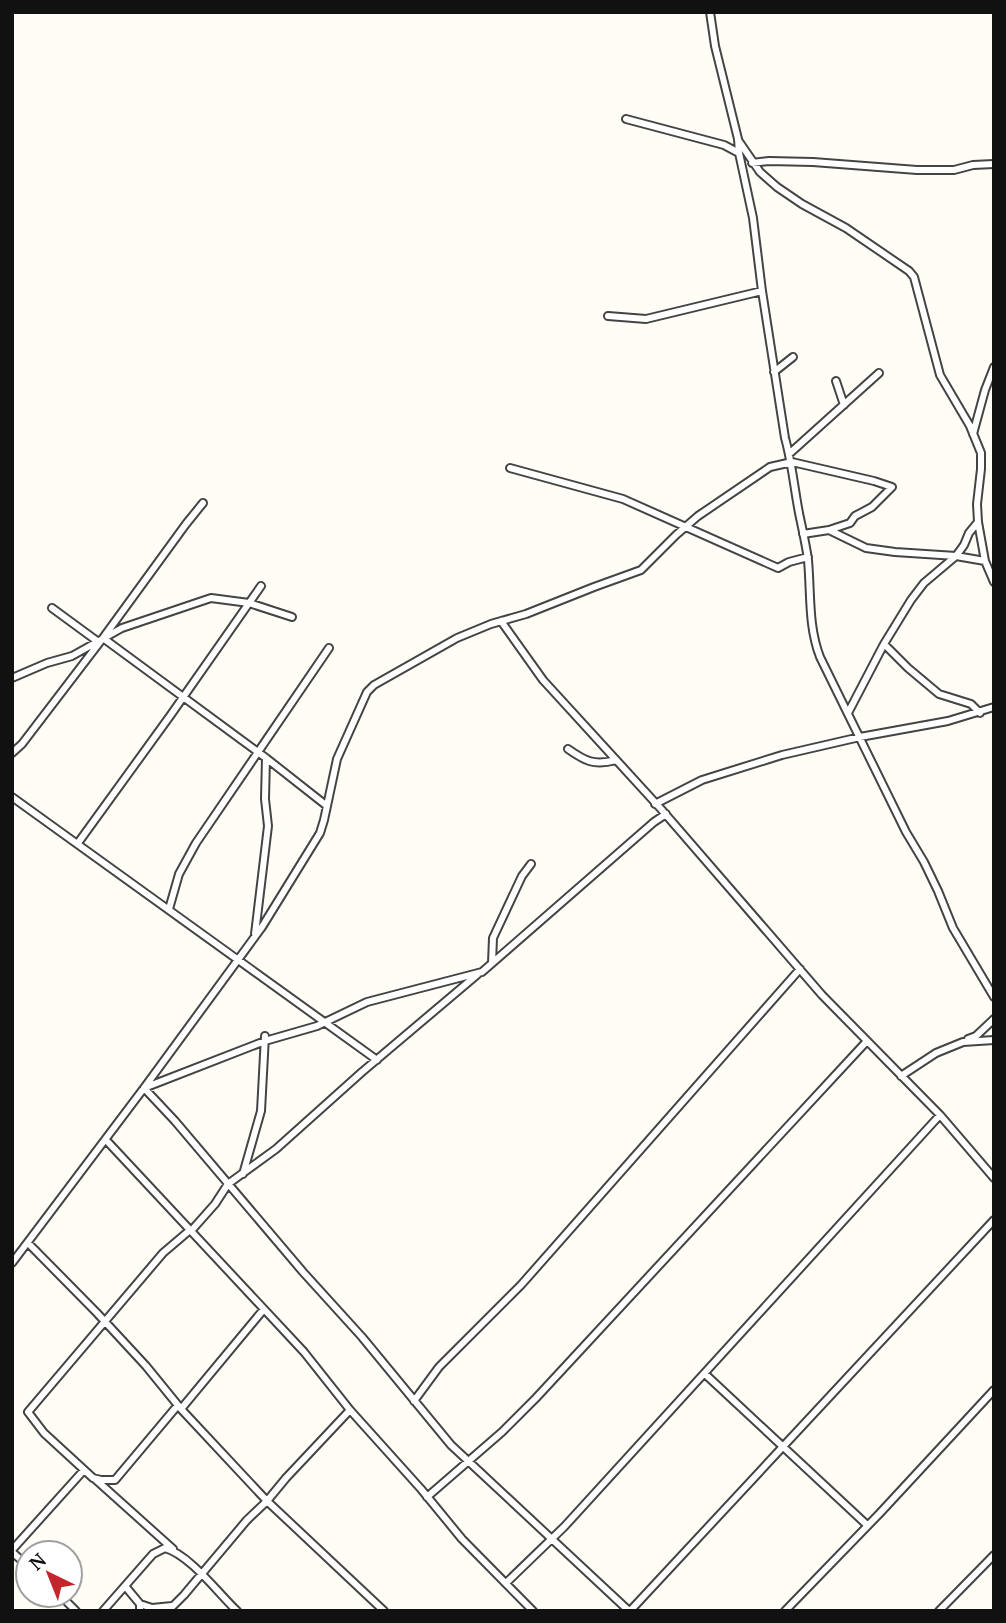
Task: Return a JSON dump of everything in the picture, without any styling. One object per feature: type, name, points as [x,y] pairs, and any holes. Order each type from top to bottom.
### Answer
[{"type":"street","points":[[710,12],[753,218],[774,372],[808,557],[815,644],[906,832],[924,862],[953,928],[994,997]]},
{"type":"street","points":[[626,119],[724,145],[739,153]]},
{"type":"street","points":[[737,139],[760,172],[777,187],[846,228],[914,277],[940,375],[981,453],[978,522],[985,561],[994,582]]},
{"type":"street","points":[[742,164],[813,162],[917,170],[954,170],[973,165],[994,164]]},
{"type":"street","points":[[608,317],[646,319],[762,291]]},
{"type":"street","points":[[774,372],[793,357]]},
{"type":"street","points":[[973,434],[994,367]]},
{"type":"street","points":[[789,454],[879,373]]},
{"type":"street","points":[[836,381],[844,405]]},
{"type":"street","points":[[12,1263],[255,937],[320,833],[337,759],[370,688],[457,638],[641,570],[685,527],[770,467],[792,462],[892,487],[872,507],[855,516],[850,523],[803,534]]},
{"type":"street","points":[[510,468],[623,499],[778,568],[808,557]]},
{"type":"street","points":[[12,753],[22,744],[203,503]]},
{"type":"street","points":[[848,713],[884,644],[924,583],[956,556],[978,522]]},
{"type":"street","points":[[829,530],[866,548],[985,561]]},
{"type":"street","points":[[78,843],[261,586]]},
{"type":"street","points":[[12,678],[72,656],[122,628],[211,598],[249,603],[292,617]]},
{"type":"street","points":[[52,608],[259,752],[327,806]]},
{"type":"street","points":[[501,621],[543,680],[666,814],[822,995],[940,1115],[994,1178]]},
{"type":"street","points":[[884,644],[940,694],[971,704],[980,713]]},
{"type":"street","points":[[169,909],[179,874],[196,843],[329,648]]},
{"type":"street","points":[[655,804],[702,780],[782,755],[948,721],[994,707]]},
{"type":"street","points":[[568,749],[593,763],[616,760]]},
{"type":"street","points":[[255,937],[268,826],[265,799],[267,758]]},
{"type":"street","points":[[12,797],[376,1060]]},
{"type":"street","points":[[237,1611],[201,1574],[44,1433],[28,1412],[163,1253],[191,1231],[215,1204],[228,1184],[276,1149],[376,1060],[666,814]]},
{"type":"street","points":[[492,963],[493,938],[522,876],[531,864]]},
{"type":"street","points":[[414,1401],[439,1367],[521,1285],[800,969]]},
{"type":"street","points":[[144,1088],[265,1038],[324,1023],[367,1002],[482,972]]},
{"type":"street","points":[[901,1076],[936,1053],[976,1036],[994,1019]]},
{"type":"street","points":[[242,1176],[261,1111],[265,1038]]},
{"type":"street","points":[[964,1042],[994,1040]]},
{"type":"street","points":[[427,1497],[469,1462],[536,1398],[867,1041]]},
{"type":"street","points":[[144,1088],[362,1337],[451,1445],[630,1611],[994,1220]]},
{"type":"street","points":[[506,1583],[565,1527],[940,1115]]},
{"type":"street","points":[[106,1140],[304,1352],[349,1410],[462,1539],[533,1611]]},
{"type":"street","points":[[28,1243],[146,1366],[267,1501],[384,1611]]},
{"type":"street","points":[[115,1497],[115,1480],[264,1309]]},
{"type":"street","points":[[705,1374],[867,1525]]},
{"type":"street","points":[[785,1611],[994,1390]]},
{"type":"street","points":[[125,1586],[140,1607],[170,1609],[247,1520],[349,1410]]},
{"type":"street","points":[[12,1551],[84,1470]]},
{"type":"street","points":[[93,1478],[115,1480]]},
{"type":"street","points":[[103,1611],[153,1554],[165,1548],[174,1550]]},
{"type":"street","points":[[939,1611],[994,1555]]}]
